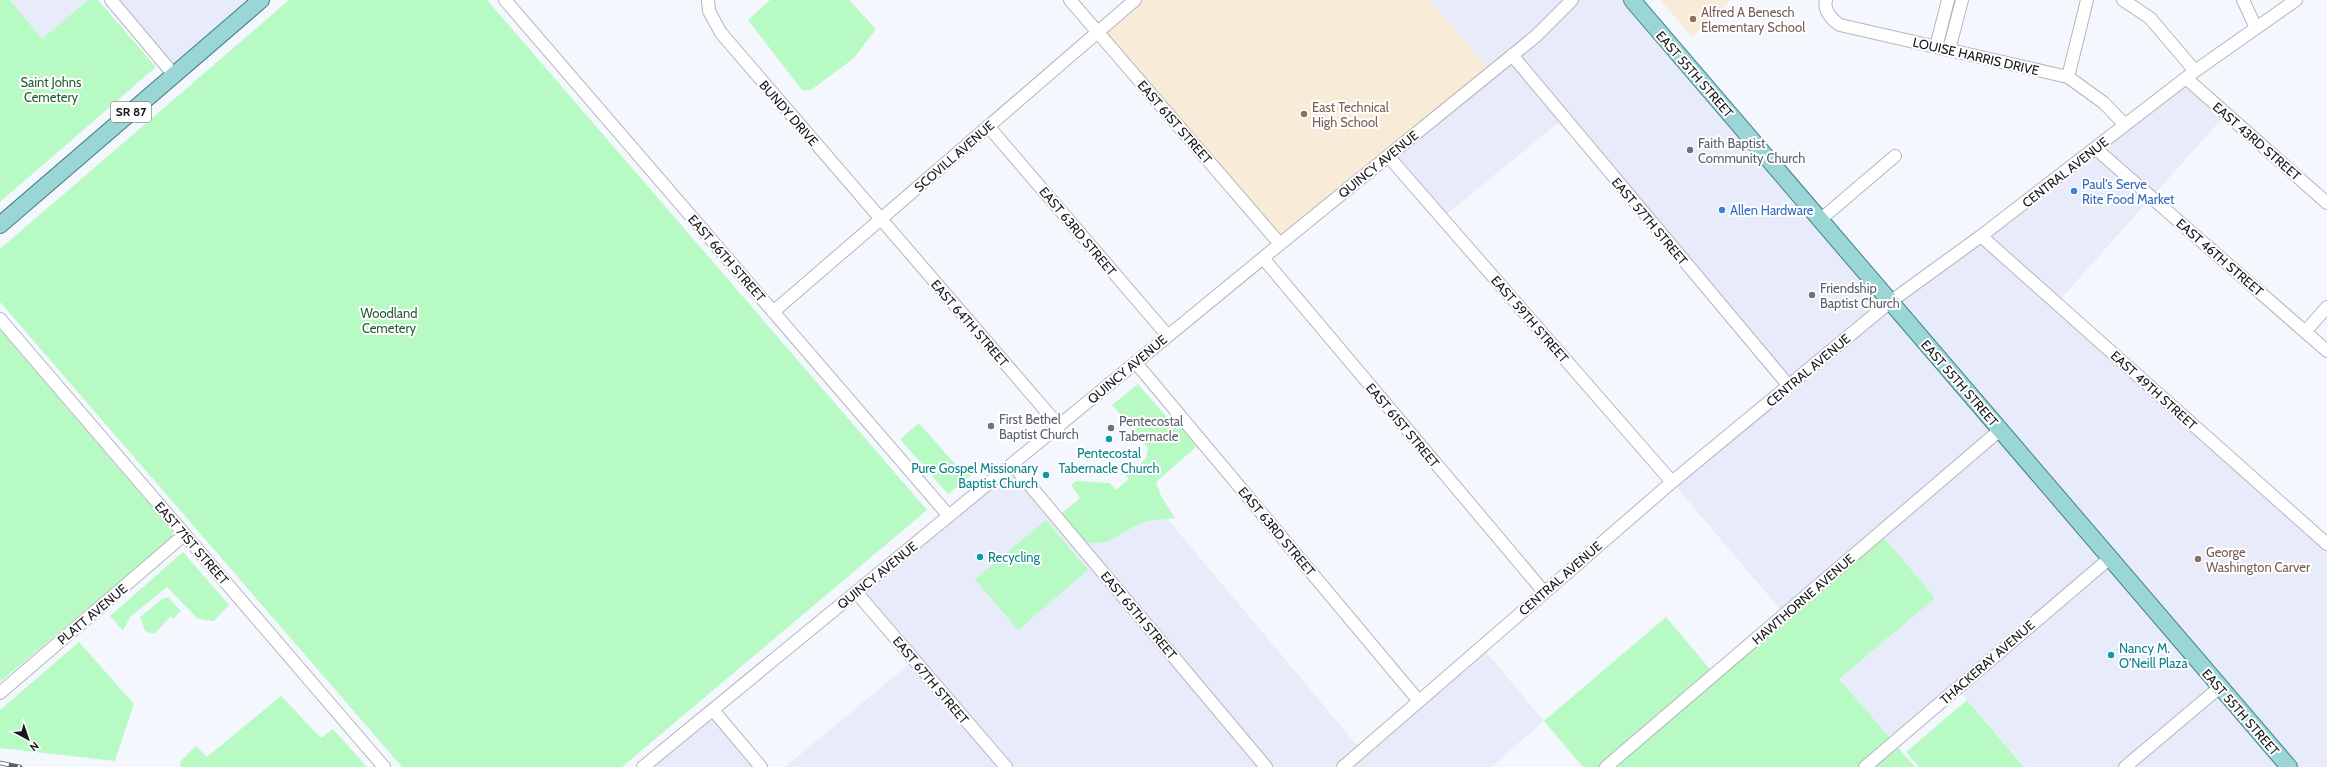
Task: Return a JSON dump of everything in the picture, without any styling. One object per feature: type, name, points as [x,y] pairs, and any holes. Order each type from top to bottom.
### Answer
[{"type":"main road","name":"SR 87","points":[[0,225],[262,0]]},
{"type":"main road","name":"EAST 55TH STREET","points":[[1632,0],[2289,767]]},
{"type":"street","points":[[111,0],[174,75]]},
{"type":"street","name":"EAST 66TH STREET","points":[[505,0],[949,516]]},
{"type":"street","name":"BUNDY DRIVE","points":[[708,0],[709,11],[721,33],[880,220]]},
{"type":"street","name":"EAST 61ST STREET","points":[[1070,0],[1280,244]]},
{"type":"street","name":"SCOVILL AVENUE","points":[[773,312],[1135,0]]},
{"type":"street","name":"QUINCY AVENUE","points":[[643,767],[1551,23],[1572,0]]},
{"type":"street","name":"LOUISE HARRIS DRIVE","points":[[1826,0],[1825,4],[1829,15],[1840,25],[2068,77],[2104,103],[2125,125]]},
{"type":"street","points":[[1936,47],[1948,0]]},
{"type":"street","points":[[1949,50],[1962,0]]},
{"type":"street","points":[[2068,77],[2088,0]]},
{"type":"street","name":"EAST 43RD STREET","points":[[2122,0],[2150,18],[2191,75],[2327,203]]},
{"type":"street","points":[[2243,0],[2256,28]]},
{"type":"street","name":"CENTRAL AVENUE","points":[[1343,767],[1418,700],[1672,482],[1890,302],[1981,236],[2191,75],[2296,0]]},
{"type":"street","name":"EAST 57TH STREET","points":[[1512,55],[1789,386]]},
{"type":"street","name":"EAST 63RD STREET","points":[[988,126],[1168,336]]},
{"type":"street","name":"EAST 46TH STREET","points":[[2095,148],[2327,351]]},
{"type":"street","name":"EAST 59TH STREET","points":[[1388,156],[1672,482]]},
{"type":"street","points":[[1820,220],[1895,156]]},
{"type":"street","name":"EAST 64TH STREET","points":[[880,220],[1059,426]]},
{"type":"street","name":"EAST 49TH STREET","points":[[1981,236],[2327,544]]},
{"type":"street","name":"EAST 61ST STREET","points":[[1263,258],[1544,592]]},
{"type":"street","points":[[2305,332],[2327,306]]},
{"type":"street","name":"EAST 71ST STREET","points":[[0,319],[384,767]]},
{"type":"street","name":"EAST 63RD STREET","points":[[1136,363],[1418,700]]},
{"type":"street","name":"HAWTHORNE AVENUE","points":[[1606,767],[2000,430]]},
{"type":"street","name":"EAST 65TH STREET","points":[[1012,464],[1266,767]]},
{"type":"street","name":"PLATT AVENUE","points":[[0,693],[184,535]]},
{"type":"street","name":"THACKERAY AVENUE","points":[[1865,767],[2110,558]]},
{"type":"street","name":"EAST 67TH STREET","points":[[856,592],[1006,767]]},
{"type":"street","points":[[2125,767],[2220,686]]},
{"type":"street","points":[[713,710],[761,767]]},
{"type":"shaded area","points":[[10,0],[88,0],[42,39]]},
{"type":"shaded area","points":[[111,0],[261,0],[174,75]]},
{"type":"shaded area","name":"East Technical High School","points":[[1134,0],[1430,0],[1491,72],[1280,244],[1097,32]]},
{"type":"shaded area","points":[[1430,0],[1632,0],[1890,302],[2187,79],[2226,114],[2057,303],[2327,544],[2327,767],[2025,767],[1957,688],[1894,743],[1839,679],[1935,598],[1785,615],[1672,482],[1789,386],[1564,118],[1442,218],[1388,156],[1491,72]]},
{"type":"shaded area","name":"Alfred A Benesch Elementary School","points":[[1660,0],[1730,0],[1692,37]]},
{"type":"shaded area","points":[[1012,464],[1075,538],[1139,485],[1361,750],[1481,646],[1544,721],[1491,767],[785,767],[914,660],[856,592]]},
{"type":"shaded area","points":[[713,710],[761,767],[643,767]]},
{"type":"green space","name":"Saint Johns Cemetery","points":[[0,0],[10,0],[42,39],[88,0],[98,0],[156,67],[0,202]]},
{"type":"green space","name":"Woodland Cemetery","points":[[289,0],[487,0],[927,510],[622,767],[402,767],[0,302],[0,249]]},
{"type":"green space","points":[[770,0],[849,0],[876,29],[854,58],[811,90],[802,90],[748,20]]},
{"type":"green space","points":[[0,330],[172,531],[173,537],[0,682]]},
{"type":"green space","points":[[1138,384],[1177,429],[1183,428],[1196,447],[1156,482],[1161,496],[1175,518],[1144,522],[1110,540],[1103,542],[1086,542],[1061,514],[1080,498],[1071,485],[1076,481],[1110,483],[1116,490],[1129,479],[1124,474],[1135,470],[1146,458],[1148,448],[1112,405]]},
{"type":"green space","points":[[919,423],[964,474],[971,468],[974,473],[948,494],[900,439]]},
{"type":"green space","points":[[1046,520],[1088,570],[1018,630],[975,579]]},
{"type":"green space","points":[[1880,533],[1935,598],[1839,679],[1915,767],[1583,767],[1544,721],[1666,617],[1715,675]]},
{"type":"green space","points":[[183,552],[229,605],[214,621],[198,619],[167,587],[130,617],[123,631],[110,616]]},
{"type":"green space","points":[[168,597],[181,611],[173,619],[171,616],[154,634],[145,631],[140,617],[162,599]]},
{"type":"green space","points":[[79,642],[134,704],[115,761],[0,748],[0,710]]},
{"type":"green space","points":[[281,696],[321,738],[333,729],[367,767],[180,767],[180,762],[196,746],[207,757]]},
{"type":"green space","points":[[1967,700],[2024,767],[1919,767],[1906,752]]},
{"type":"railway","points":[[0,763],[20,767]]},
{"type":"place","name":"Alfred A Benesch Elementary School","points":[[1693,19]]},
{"type":"place","name":"East Technical High School","points":[[1304,114]]},
{"type":"place","name":"Faith Baptist Community Church","points":[[1690,150]]},
{"type":"place","name":"Paul's Serve Rite Food Market","points":[[2074,191]]},
{"type":"place","name":"Allen Hardware","points":[[1722,210]]},
{"type":"place","name":"Friendship Baptist Church","points":[[1812,295]]},
{"type":"place","name":"First Bethel Baptist Church","points":[[991,426]]},
{"type":"place","name":"Pentecostal Tabernacle","points":[[1111,428]]},
{"type":"place","name":"Pentecostal Tabernacle Church","points":[[1109,439]]},
{"type":"place","name":"Pure Gospel Missionary Baptist Church","points":[[1046,475]]},
{"type":"place","name":"Recycling","points":[[980,557]]},
{"type":"place","name":"George Washington Carver","points":[[2198,559]]},
{"type":"place","name":"Nancy M. O'Neill Plaza","points":[[2111,655]]}]
